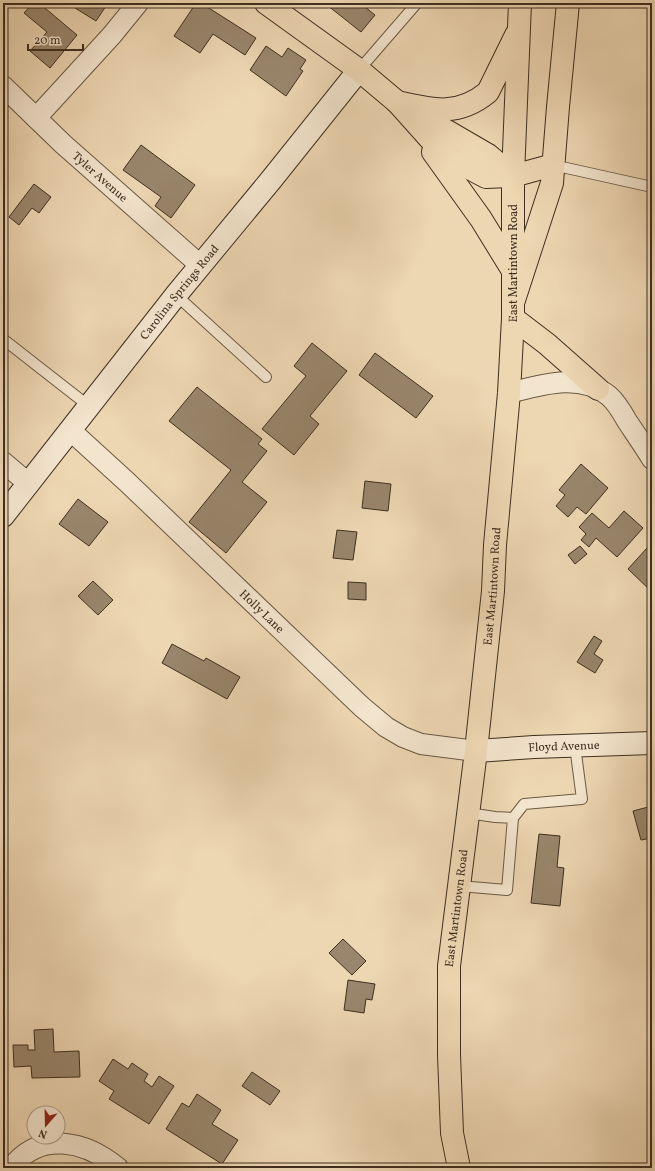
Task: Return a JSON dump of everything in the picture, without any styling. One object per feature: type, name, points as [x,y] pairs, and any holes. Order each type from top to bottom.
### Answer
[{"type":"main road","points":[[266,3],[360,70],[397,102],[431,140],[450,158],[486,177],[513,176],[553,166]]},
{"type":"main road","name":"East Martintown Road","points":[[459,1168],[452,1133],[449,1055],[449,966],[476,751],[493,590],[495,545],[509,393],[513,311],[513,176],[520,3]]},
{"type":"main road","points":[[568,3],[552,184],[513,311],[547,344],[598,389]]},
{"type":"main road","points":[[397,102],[442,111],[462,107],[481,98],[488,92],[520,28]]},
{"type":"main road","points":[[397,102],[481,219],[513,271]]},
{"type":"street","points":[[36,118],[112,35],[138,3]]},
{"type":"street","name":"Carolina Springs Road","points":[[3,516],[70,430],[90,407],[176,295],[360,70]]},
{"type":"street","name":"Tyler Avenue","points":[[3,86],[63,144],[200,266]]},
{"type":"street","points":[[509,393],[544,384],[577,382],[598,389],[609,396],[618,406],[652,459]]},
{"type":"street","name":"Holly Lane","points":[[70,430],[132,487],[362,707],[386,727],[403,737],[421,744],[476,751]]},
{"type":"street","points":[[3,462],[29,484]]},
{"type":"street","name":"Floyd Avenue","points":[[476,751],[652,743]]},
{"type":"street","points":[[11,1168],[21,1157],[32,1150],[54,1143],[69,1144],[84,1148],[98,1154],[118,1168]]},
{"type":"lane","points":[[360,70],[417,3]]},
{"type":"lane","points":[[553,166],[652,187]]},
{"type":"lane","points":[[176,295],[266,377]]},
{"type":"lane","points":[[3,339],[90,407]]},
{"type":"lane","points":[[459,886],[507,890],[513,818],[524,804],[582,799],[575,746]]},
{"type":"lane","points":[[468,814],[513,818]]},
{"type":"building","points":[[33,3],[39,3],[77,35],[50,68],[30,51],[47,32],[24,13]]},
{"type":"building","points":[[67,3],[108,3],[96,21]]},
{"type":"building","points":[[112,3],[127,3],[123,10]]},
{"type":"building","points":[[196,3],[201,3],[256,38],[245,55],[213,34],[200,53],[174,36]]},
{"type":"building","points":[[329,3],[360,3],[375,15],[361,32],[327,5]]},
{"type":"building","points":[[266,46],[282,57],[288,48],[306,60],[300,69],[303,71],[286,96],[250,70]]},
{"type":"building","points":[[141,145],[195,185],[171,218],[155,206],[161,197],[123,170]]},
{"type":"building","points":[[34,184],[51,197],[39,213],[32,208],[19,225],[9,217]]},
{"type":"building","points":[[312,343],[347,371],[310,416],[319,424],[294,455],[262,429],[306,376],[294,366]]},
{"type":"building","points":[[375,353],[433,396],[416,418],[359,375]]},
{"type":"building","points":[[197,387],[262,439],[258,444],[267,451],[242,482],[267,502],[226,553],[189,522],[231,470],[169,421]]},
{"type":"building","points":[[581,464],[608,488],[586,514],[577,507],[568,517],[556,506],[565,495],[559,490]]},
{"type":"building","points":[[365,481],[391,484],[388,511],[362,508]]},
{"type":"building","points":[[78,499],[108,522],[89,546],[59,524]]},
{"type":"building","points":[[624,511],[643,528],[617,557],[596,538],[589,547],[581,540],[586,534],[579,527],[592,513],[609,528]]},
{"type":"building","points":[[337,530],[357,532],[353,560],[333,558]]},
{"type":"building","points":[[580,546],[587,554],[575,564],[568,555]]},
{"type":"building","points":[[647,548],[652,552],[652,592],[628,569]]},
{"type":"building","points":[[93,581],[113,600],[98,615],[78,596]]},
{"type":"building","points":[[348,582],[366,583],[366,600],[348,599]]},
{"type":"building","points":[[594,636],[602,641],[594,654],[603,660],[595,673],[577,662]]},
{"type":"building","points":[[172,644],[204,661],[206,658],[240,677],[227,699],[162,663]]},
{"type":"building","points":[[652,806],[652,838],[641,840],[633,811]]},
{"type":"building","points":[[539,834],[560,836],[557,867],[564,868],[560,906],[531,903]]},
{"type":"building","points":[[343,939],[366,961],[352,975],[329,953]]},
{"type":"building","points":[[348,980],[375,984],[372,1000],[366,999],[364,1013],[344,1010]]},
{"type":"building","points":[[53,1029],[54,1052],[79,1051],[80,1077],[32,1078],[31,1066],[14,1067],[13,1045],[28,1045],[28,1050],[35,1050],[34,1030]]},
{"type":"building","points":[[113,1059],[128,1069],[132,1063],[148,1074],[144,1081],[152,1087],[159,1076],[174,1086],[149,1124],[109,1099],[114,1091],[99,1081]]},
{"type":"building","points":[[252,1072],[280,1091],[270,1105],[242,1086]]},
{"type":"building","points":[[197,1094],[221,1110],[212,1124],[238,1140],[222,1164],[166,1129],[182,1103],[189,1107]]}]
